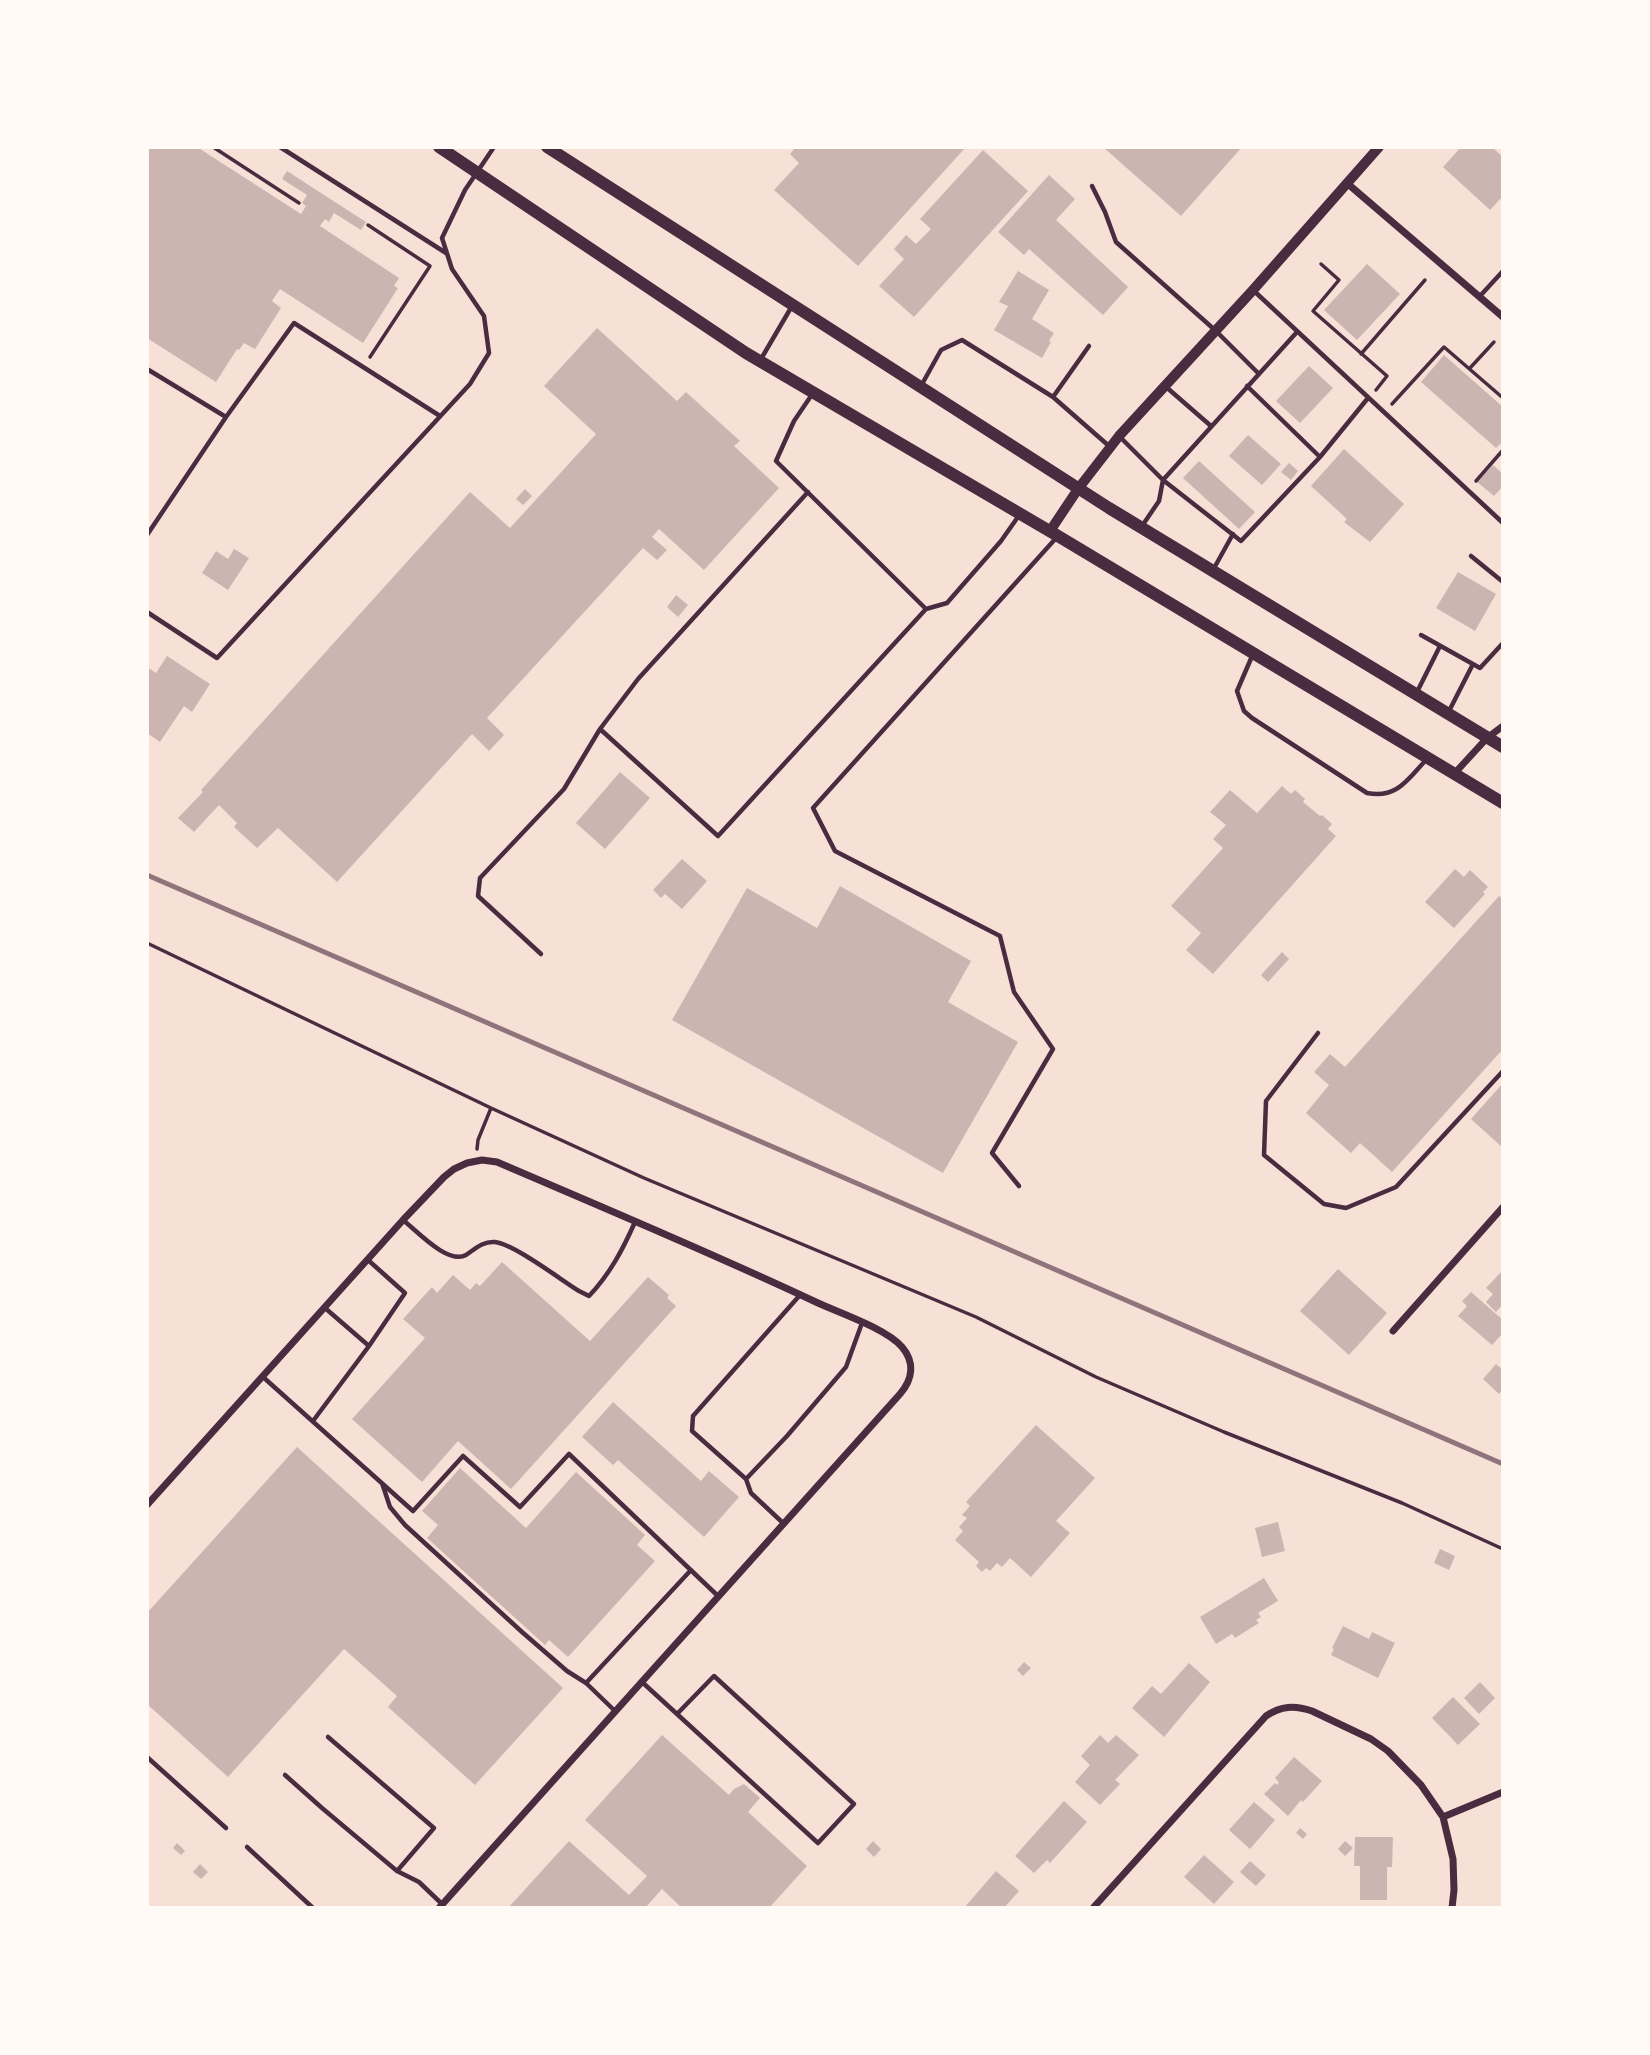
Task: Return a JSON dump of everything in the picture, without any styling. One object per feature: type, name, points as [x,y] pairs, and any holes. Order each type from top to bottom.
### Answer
[{"type":"main road","points":[[439,147],[759,361],[1503,803]]},
{"type":"main road","points":[[547,147],[1078,489],[1503,747]]},
{"type":"street","points":[[1054,534],[1078,489],[1119,436],[1379,147]]},
{"type":"street","points":[[1348,184],[1503,317]]},
{"type":"street","points":[[1454,774],[1487,738],[1503,726]]},
{"type":"street","points":[[147,1506],[403,1220],[454,1169],[475,1161],[497,1162],[801,1294],[884,1332],[907,1353],[911,1363],[906,1387],[440,1906]]},
{"type":"street","points":[[1393,1331],[1503,1207]]},
{"type":"street","points":[[1093,1908],[1266,1716],[1284,1707],[1303,1708],[1371,1739],[1388,1751],[1421,1785],[1443,1817],[1453,1859],[1452,1908]]},
{"type":"street","points":[[1443,1817],[1503,1792]]},
{"type":"lane","points":[[280,147],[447,254]]},
{"type":"lane","points":[[147,612],[217,658],[470,384],[489,353],[484,316],[452,269],[442,238],[465,190],[494,147]]},
{"type":"lane","points":[[1092,186],[1116,242],[1216,331],[1259,374]]},
{"type":"lane","points":[[1479,297],[1503,271]]},
{"type":"lane","points":[[1253,290],[1503,523]]},
{"type":"lane","points":[[759,361],[792,305]]},
{"type":"lane","points":[[147,535],[226,417],[294,323],[440,416]]},
{"type":"lane","points":[[1141,528],[1159,501],[1163,480],[1297,332]]},
{"type":"lane","points":[[920,388],[941,350],[962,340],[1053,397],[1110,447]]},
{"type":"lane","points":[[1053,397],[1089,346]]},
{"type":"lane","points":[[147,369],[226,417]]},
{"type":"lane","points":[[1165,386],[1211,426]]},
{"type":"lane","points":[[1247,386],[1320,457]]},
{"type":"lane","points":[[813,393],[794,421],[776,461],[926,609]]},
{"type":"lane","points":[[1119,436],[1163,480],[1241,541],[1320,457],[1368,398]]},
{"type":"lane","points":[[541,954],[478,896],[480,878],[564,789],[600,729],[638,679],[808,492]]},
{"type":"lane","points":[[600,729],[718,836],[926,609],[947,603],[1001,541],[1020,514]]},
{"type":"lane","points":[[1019,1186],[992,1153],[1053,1049],[1014,992],[1000,936],[835,851],[813,808],[1054,534]]},
{"type":"lane","points":[[1212,571],[1233,534]]},
{"type":"lane","points":[[1471,556],[1503,582]]},
{"type":"lane","points":[[1420,635],[1480,668],[1503,643]]},
{"type":"lane","points":[[1416,695],[1440,646]]},
{"type":"lane","points":[[1253,653],[1237,691],[1244,711],[1367,793],[1389,794],[1399,788],[1427,758]]},
{"type":"lane","points":[[1448,714],[1473,664]]},
{"type":"lane","points":[[1318,1033],[1266,1101],[1264,1155],[1324,1204],[1346,1208],[1396,1187],[1503,1070]]},
{"type":"lane","points":[[403,1220],[443,1253],[461,1258],[482,1244],[496,1242],[512,1248],[589,1296],[621,1254],[635,1221]]},
{"type":"lane","points":[[313,1421],[405,1293],[368,1260]]},
{"type":"lane","points":[[783,1523],[751,1493],[746,1479],[692,1431],[693,1416],[801,1294]]},
{"type":"lane","points":[[325,1307],[369,1346]]},
{"type":"lane","points":[[746,1479],[846,1367],[862,1323]]},
{"type":"lane","points":[[263,1377],[413,1511],[463,1456],[520,1507],[569,1454],[718,1596]]},
{"type":"lane","points":[[381,1482],[390,1507],[405,1525],[522,1632],[615,1711]]},
{"type":"lane","points":[[586,1684],[691,1570]]},
{"type":"lane","points":[[641,1681],[677,1714],[818,1843],[854,1804],[714,1676],[677,1714]]},
{"type":"lane","points":[[328,1737],[434,1828],[397,1871]]},
{"type":"lane","points":[[147,1757],[226,1828]]},
{"type":"lane","points":[[285,1775],[397,1871],[419,1882],[440,1906]]},
{"type":"lane","points":[[247,1847],[313,1908]]},
{"type":"path","points":[[213,147],[299,203]]},
{"type":"path","points":[[368,226],[430,267],[369,359]]},
{"type":"path","points":[[1321,264],[1339,280],[1313,311],[1387,376],[1368,398]]},
{"type":"path","points":[[1361,354],[1425,280]]},
{"type":"path","points":[[1470,368],[1494,342]]},
{"type":"path","points":[[1384,413],[1444,347],[1503,398]]},
{"type":"path","points":[[1467,490],[1503,450]]},
{"type":"path","points":[[147,943],[491,1108],[645,1178],[976,1317],[1096,1377],[1224,1432],[1402,1503],[1503,1549]]},
{"type":"path","points":[[475,1161],[478,1140],[491,1108]]},
{"type":"building","points":[[147,147],[197,147],[301,214],[306,206],[302,203],[307,195],[282,179],[287,171],[366,222],[361,230],[334,213],[329,222],[325,219],[320,226],[399,278],[394,286],[398,288],[363,343],[280,289],[272,301],[281,308],[255,349],[244,343],[237,349],[216,382],[147,338]]},
{"type":"building","points":[[796,147],[966,147],[858,266],[774,190],[799,163],[790,154]]},
{"type":"building","points":[[1103,147],[1242,147],[1181,216]]},
{"type":"building","points":[[1461,147],[1492,147],[1503,157],[1503,196],[1490,210],[1443,167]]},
{"type":"building","points":[[983,150],[1028,191],[914,317],[879,286],[904,259],[894,249],[906,235],[916,244],[931,229],[920,219]]},
{"type":"building","points":[[1049,175],[1075,199],[1056,220],[1128,287],[1103,315],[1029,249],[1024,255],[998,232]]},
{"type":"building","points":[[1367,264],[1400,294],[1357,340],[1324,310]]},
{"type":"building","points":[[1018,271],[1049,290],[1032,319],[1054,333],[1042,358],[994,330],[1008,306],[999,302]]},
{"type":"building","points":[[597,328],[677,401],[686,392],[740,441],[734,446],[779,488],[704,570],[659,529],[652,537],[667,550],[657,560],[643,548],[487,718],[504,735],[489,751],[472,734],[337,882],[278,828],[257,848],[234,827],[237,823],[219,805],[194,832],[178,818],[470,492],[510,528],[596,434],[544,386]]},
{"type":"building","points":[[1444,355],[1503,407],[1503,441],[1496,448],[1421,382]]},
{"type":"building","points":[[1309,366],[1333,388],[1300,423],[1276,401]]},
{"type":"building","points":[[1248,435],[1281,464],[1262,485],[1229,456]]},
{"type":"building","points":[[1344,449],[1404,504],[1370,542],[1344,522],[1347,519],[1311,486]]},
{"type":"building","points":[[1199,461],[1255,512],[1239,529],[1183,478]]},
{"type":"building","points":[[1289,463],[1298,471],[1291,480],[1281,472]]},
{"type":"building","points":[[1493,465],[1503,474],[1503,486],[1494,496],[1477,482]]},
{"type":"building","points":[[525,489],[532,496],[523,505],[516,499]]},
{"type":"building","points":[[234,549],[249,558],[228,590],[202,573],[216,551],[228,559]]},
{"type":"building","points":[[1458,572],[1496,594],[1475,631],[1436,608]]},
{"type":"building","points":[[676,595],[688,605],[678,617],[667,607]]},
{"type":"building","points":[[167,656],[210,684],[192,712],[184,706],[160,742],[147,733],[147,667],[156,673]]},
{"type":"building","points":[[620,772],[650,798],[605,849],[576,823]]},
{"type":"building","points":[[1282,786],[1291,794],[1295,790],[1305,799],[1303,802],[1332,824],[1328,829],[1336,836],[1213,974],[1186,950],[1201,933],[1171,906],[1223,848],[1213,839],[1226,825],[1210,812],[1230,790],[1257,813]]},
{"type":"building","points":[[682,859],[707,881],[682,909],[665,894],[661,898],[653,890]]},
{"type":"building","points":[[1455,869],[1464,877],[1470,870],[1488,887],[1483,892],[1485,894],[1454,928],[1425,902]]},
{"type":"building","points":[[840,886],[971,961],[948,1002],[1018,1042],[943,1173],[672,1020],[747,888],[817,928]]},
{"type":"building","points":[[1499,896],[1503,900],[1503,1049],[1392,1172],[1360,1143],[1351,1153],[1306,1113],[1329,1085],[1314,1072],[1330,1054],[1345,1067]]},
{"type":"building","points":[[1282,952],[1289,959],[1268,982],[1261,975]]},
{"type":"building","points":[[1503,1083],[1503,1148],[1471,1119]]},
{"type":"building","points":[[502,1262],[590,1341],[648,1277],[669,1295],[667,1298],[676,1306],[511,1489],[458,1441],[422,1482],[352,1419],[425,1338],[403,1319],[432,1287],[437,1293],[453,1275],[470,1290],[476,1283],[480,1286]]},
{"type":"building","points":[[1338,1269],[1387,1313],[1349,1355],[1300,1311]]},
{"type":"building","points":[[1502,1271],[1503,1304],[1496,1312],[1486,1302],[1493,1294],[1486,1288]]},
{"type":"building","points":[[1471,1292],[1503,1320],[1503,1333],[1492,1345],[1458,1316],[1467,1306],[1462,1301]]},
{"type":"building","points":[[1496,1364],[1503,1370],[1503,1389],[1499,1394],[1483,1379]]},
{"type":"building","points":[[613,1402],[701,1481],[709,1471],[739,1497],[704,1537],[618,1460],[613,1465],[582,1437]]},
{"type":"building","points":[[1036,1425],[1095,1478],[1056,1521],[1070,1533],[1031,1577],[1010,1558],[1002,1567],[997,1563],[990,1571],[986,1568],[982,1572],[976,1566],[979,1562],[955,1540],[963,1531],[959,1527],[967,1518],[962,1515],[970,1506],[966,1502]]},
{"type":"building","points":[[297,1447],[563,1688],[475,1785],[388,1707],[397,1696],[344,1649],[228,1777],[147,1704],[147,1613]]},
{"type":"building","points":[[460,1468],[526,1528],[576,1472],[645,1535],[637,1545],[655,1561],[568,1657],[549,1640],[545,1645],[427,1538],[438,1525],[422,1511]]},
{"type":"building","points":[[1278,1522],[1285,1551],[1262,1557],[1255,1528]]},
{"type":"building","points":[[1440,1549],[1455,1556],[1449,1570],[1434,1563]]},
{"type":"building","points":[[1264,1578],[1278,1601],[1258,1613],[1261,1617],[1256,1620],[1259,1623],[1235,1638],[1232,1634],[1216,1644],[1200,1617]]},
{"type":"building","points":[[1343,1626],[1369,1639],[1372,1632],[1395,1643],[1378,1678],[1331,1655]]},
{"type":"building","points":[[1024,1662],[1031,1668],[1023,1676],[1017,1670]]},
{"type":"building","points":[[1189,1663],[1210,1682],[1164,1737],[1132,1708],[1152,1686],[1161,1694]]},
{"type":"building","points":[[1480,1682],[1495,1698],[1479,1714],[1464,1698]]},
{"type":"building","points":[[1453,1697],[1480,1724],[1458,1745],[1432,1718]]},
{"type":"building","points":[[662,1735],[729,1795],[744,1784],[760,1798],[748,1812],[807,1866],[769,1908],[682,1908],[662,1889],[645,1908],[508,1908],[569,1841],[629,1895],[647,1876],[585,1820]]},
{"type":"building","points":[[1100,1735],[1108,1743],[1116,1735],[1139,1755],[1115,1780],[1120,1784],[1100,1805],[1075,1782],[1090,1765],[1081,1756]]},
{"type":"building","points":[[1294,1757],[1322,1781],[1288,1816],[1264,1794],[1275,1783],[1277,1785],[1279,1782],[1275,1778]]},
{"type":"building","points":[[1064,1801],[1087,1822],[1050,1863],[1047,1860],[1034,1873],[1015,1856]]},
{"type":"building","points":[[1254,1802],[1275,1820],[1250,1849],[1229,1830]]},
{"type":"building","points":[[1300,1828],[1307,1834],[1303,1839],[1296,1833]]},
{"type":"building","points":[[1355,1837],[1393,1837],[1392,1867],[1387,1867],[1387,1900],[1360,1900],[1360,1866],[1354,1866]]},
{"type":"building","points":[[873,1841],[881,1849],[874,1857],[866,1849]]},
{"type":"building","points":[[1345,1841],[1353,1848],[1345,1856],[1338,1849]]},
{"type":"building","points":[[177,1843],[185,1851],[181,1855],[173,1848]]},
{"type":"building","points":[[1204,1855],[1234,1882],[1214,1904],[1184,1877]]},
{"type":"building","points":[[1250,1861],[1266,1875],[1256,1886],[1240,1872]]},
{"type":"building","points":[[200,1864],[208,1872],[201,1879],[193,1872]]},
{"type":"building","points":[[996,1871],[1019,1891],[1004,1908],[964,1908]]},
{"type":"railway","points":[[147,875],[1503,1464]]}]
